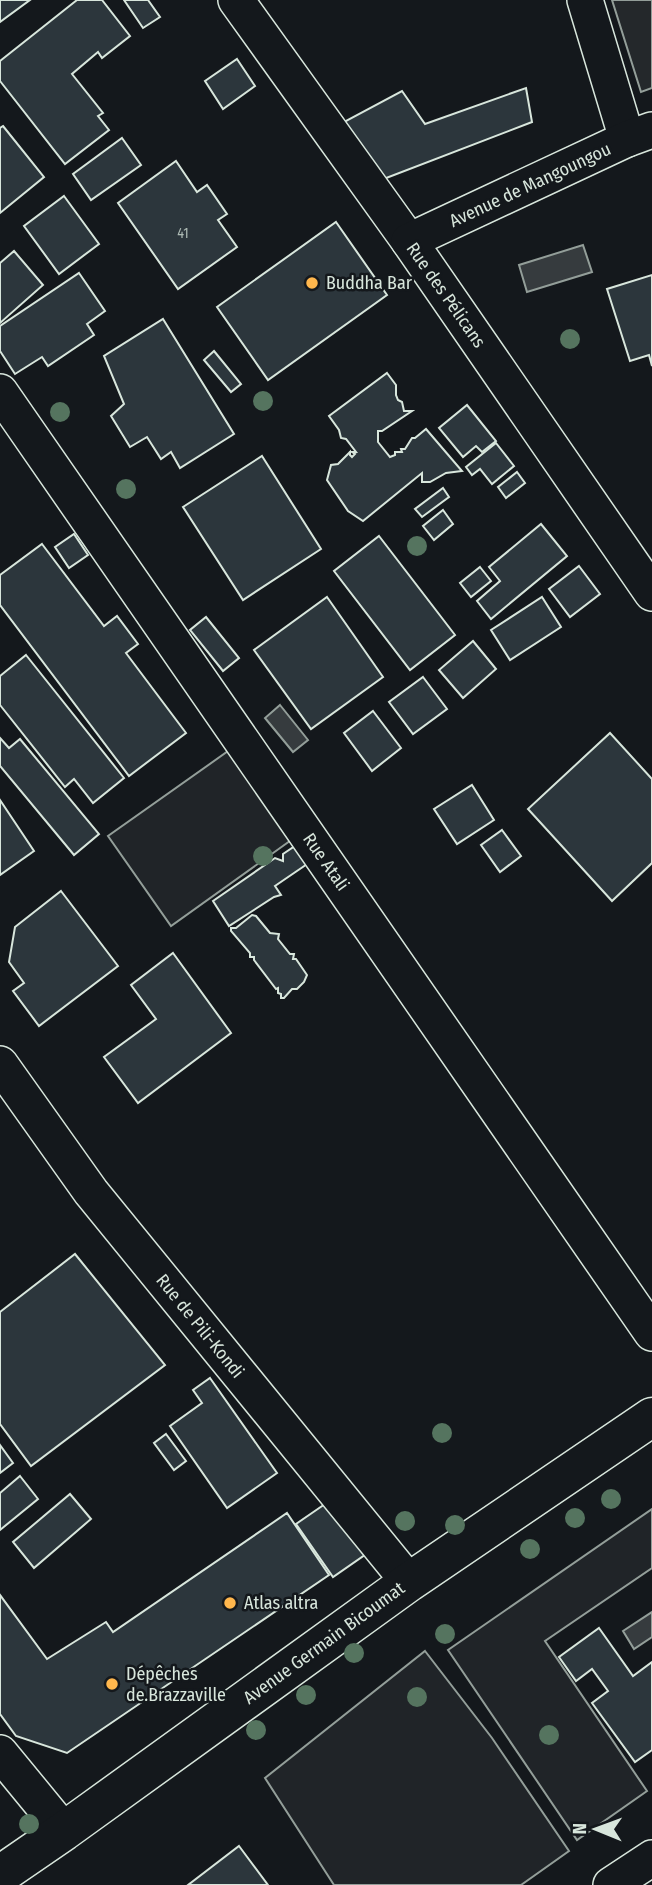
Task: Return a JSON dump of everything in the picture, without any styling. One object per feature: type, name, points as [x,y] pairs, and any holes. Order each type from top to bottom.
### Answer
[{"type":"street","name":"Rue des Pélicans","points":[[236,0],[409,241],[652,593]]},
{"type":"street","points":[[585,0],[640,135]]},
{"type":"street","name":"Avenue de Mangoungou","points":[[409,241],[640,135]]},
{"type":"street","name":"Rue Atali","points":[[0,392],[652,1333]]},
{"type":"street","name":"Rue de Pili-Kondi","points":[[0,1064],[91,1192],[409,1582]]},
{"type":"street","name":"Avenue Germain Bicoumat","points":[[0,1875],[409,1582],[652,1416]]},
{"type":"street","points":[[0,1753],[64,1831]]},
{"type":"street","points":[[611,1885],[652,1858]]},
{"type":"shaded area","points":[[612,0],[652,0],[652,88],[641,92]]},
{"type":"shaded area","points":[[583,245],[592,272],[527,292],[519,265]]},
{"type":"shaded area","points":[[280,705],[308,740],[293,752],[265,718]]},
{"type":"shaded area","points":[[231,749],[294,838],[171,926],[108,836]]},
{"type":"shaded area","points":[[652,1509],[652,1568],[545,1641],[647,1791],[577,1840],[448,1650]]},
{"type":"shaded area","points":[[652,1612],[652,1637],[634,1649],[623,1631]]},
{"type":"shaded area","points":[[425,1651],[492,1738],[569,1851],[521,1885],[334,1885],[265,1778]]},
{"type":"building","points":[[0,0],[30,0],[0,22]]},
{"type":"building","points":[[77,0],[102,0],[130,36],[102,58],[98,52],[72,74],[103,113],[98,116],[109,130],[65,164],[0,81],[0,61]]},
{"type":"building","points":[[124,0],[148,0],[160,17],[143,28]]},
{"type":"building","points":[[237,59],[255,86],[223,109],[205,81]]},
{"type":"building","points":[[526,88],[532,122],[381,180],[342,123],[402,91],[425,124]]},
{"type":"building","points":[[3,126],[44,177],[0,213],[0,128]]},
{"type":"building","points":[[122,138],[141,165],[91,200],[73,174]]},
{"type":"building","points":[[176,161],[197,192],[207,185],[227,214],[218,220],[237,247],[178,289],[118,203]]},
{"type":"building","points":[[64,196],[99,244],[59,274],[24,226]]},
{"type":"building","points":[[336,222],[387,295],[268,380],[217,307]]},
{"type":"building","points":[[14,251],[43,285],[0,323],[0,263]]},
{"type":"building","points":[[79,273],[105,311],[87,324],[94,335],[48,366],[42,357],[15,374],[0,351],[0,326]]},
{"type":"building","points":[[652,275],[652,366],[649,355],[630,361],[607,289]]},
{"type":"building","points":[[163,319],[234,434],[180,468],[171,452],[161,459],[147,437],[130,447],[111,416],[124,404],[104,356]]},
{"type":"building","points":[[214,351],[241,384],[231,392],[204,360]]},
{"type":"building","points":[[387,373],[396,385],[396,395],[402,402],[404,411],[412,411],[378,431],[378,442],[390,457],[395,455],[395,452],[402,452],[401,449],[405,449],[412,438],[426,429],[462,471],[446,473],[430,482],[422,482],[422,473],[363,521],[348,511],[327,480],[331,465],[338,464],[350,452],[352,457],[355,454],[352,452],[356,452],[346,439],[341,438],[329,416]]},
{"type":"building","points":[[467,405],[496,441],[482,452],[476,446],[463,457],[439,428]]},
{"type":"building","points":[[496,443],[514,466],[492,484],[480,469],[472,475],[466,467]]},
{"type":"building","points":[[262,456],[321,549],[243,600],[183,507]]},
{"type":"building","points":[[517,472],[525,483],[506,498],[498,487]]},
{"type":"building","points":[[443,488],[449,497],[422,517],[415,509]]},
{"type":"building","points":[[443,510],[453,524],[434,540],[423,526]]},
{"type":"building","points":[[541,524],[567,556],[491,619],[477,601],[500,581],[489,567]]},
{"type":"building","points":[[74,534],[88,555],[69,568],[55,547]]},
{"type":"building","points":[[379,536],[455,635],[410,670],[334,571]]},
{"type":"building","points":[[42,544],[104,626],[117,616],[138,644],[126,653],[186,733],[129,776],[0,605],[0,575]]},
{"type":"building","points":[[579,566],[600,594],[570,617],[549,589]]},
{"type":"building","points":[[480,567],[491,581],[471,597],[460,583]]},
{"type":"building","points":[[327,597],[383,677],[311,729],[254,650]]},
{"type":"building","points":[[542,597],[561,627],[510,660],[491,630]]},
{"type":"building","points":[[206,617],[239,658],[223,671],[190,630]]},
{"type":"building","points":[[473,641],[496,669],[463,698],[439,670]]},
{"type":"building","points":[[26,655],[124,778],[93,803],[74,779],[65,787],[0,705],[0,676]]},
{"type":"building","points":[[423,677],[447,709],[413,734],[389,702]]},
{"type":"building","points":[[373,711],[401,748],[372,771],[344,733]]},
{"type":"building","points":[[610,733],[652,779],[652,863],[612,901],[528,809]]},
{"type":"building","points":[[0,738],[9,748],[20,739],[99,834],[74,855],[0,766]]},
{"type":"building","points":[[472,785],[494,820],[457,844],[434,809]]},
{"type":"building","points":[[0,800],[34,851],[0,875]]},
{"type":"building","points":[[502,830],[521,856],[500,872],[481,845]]},
{"type":"building","points":[[301,842],[313,860],[275,886],[281,895],[229,926],[213,901],[275,858],[283,861],[283,854]]},
{"type":"building","points":[[61,891],[118,966],[39,1026],[13,991],[24,983],[9,962],[15,927]]},
{"type":"building","points":[[252,915],[256,916],[270,933],[279,934],[278,939],[290,954],[294,954],[293,959],[296,959],[307,975],[297,989],[292,989],[284,998],[281,998],[278,988],[276,989],[254,957],[250,957],[250,953],[231,931],[231,928],[236,928]]},
{"type":"building","points":[[173,953],[231,1033],[138,1103],[104,1057],[156,1019],[131,985]]},
{"type":"building","points":[[75,1254],[165,1365],[31,1466],[0,1424],[0,1312]]},
{"type":"building","points":[[210,1378],[277,1473],[227,1508],[170,1426],[202,1403],[193,1390]]},
{"type":"building","points":[[166,1434],[186,1461],[174,1470],[154,1443]]},
{"type":"building","points":[[0,1445],[13,1463],[0,1473]]},
{"type":"building","points":[[20,1476],[38,1499],[0,1530],[0,1493]]},
{"type":"building","points":[[70,1494],[91,1519],[34,1568],[13,1542]]},
{"type":"building","points":[[325,1504],[369,1552],[333,1577],[296,1524]]},
{"type":"building","points":[[287,1513],[329,1575],[67,1753],[16,1736],[0,1714],[0,1595],[47,1659],[106,1622],[113,1632]]},
{"type":"building","points":[[599,1628],[633,1676],[652,1662],[652,1750],[635,1762],[592,1703],[608,1691],[592,1669],[576,1681],[559,1657]]},
{"type":"building","points":[[239,1846],[268,1885],[188,1885]]},
{"type":"place","name":"Buddha Bar","points":[[312,283]]},
{"type":"place","name":"Atlas altra","points":[[230,1603]]},
{"type":"place","name":"Dépêches de.Brazzaville","points":[[112,1684]]}]
